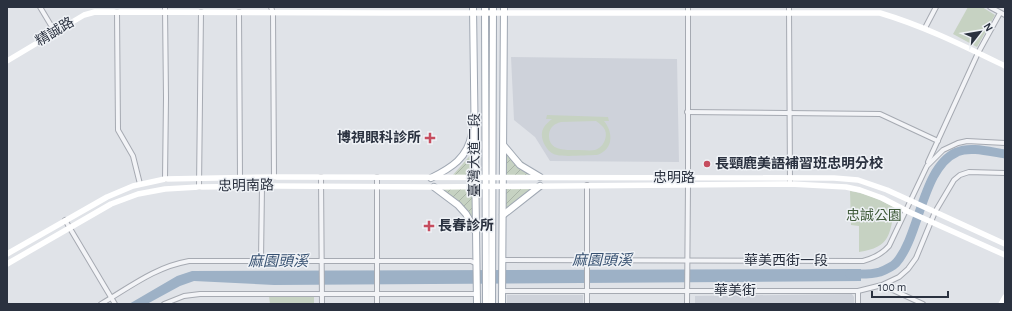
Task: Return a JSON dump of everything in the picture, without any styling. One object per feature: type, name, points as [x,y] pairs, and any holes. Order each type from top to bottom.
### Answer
[{"type":"main road","name":"精誠路","points":[[7,61],[84,15],[90,13],[165,9],[201,12],[272,10],[880,10],[925,28],[1005,66]]},
{"type":"main road","name":"臺灣大道二段","points":[[473,10],[477,304]]},
{"type":"main road","name":"臺灣大道二段","points":[[502,304],[504,10]]},
{"type":"main road","name":"臺灣大道二段","points":[[486,304],[489,293],[492,260],[493,186],[489,11]]},
{"type":"main road","name":"臺灣大道二段","points":[[489,11],[486,264],[489,293],[492,304]]},
{"type":"main road","points":[[430,178],[450,168],[464,153],[470,144],[475,116]]},
{"type":"main road","points":[[504,146],[520,164],[540,177]]},
{"type":"main road","name":"忠明南路","points":[[7,254],[107,197],[140,184],[165,179],[274,177],[503,177]]},
{"type":"main road","name":"忠明路","points":[[503,177],[688,178],[790,181],[846,187],[882,198],[930,221]]},
{"type":"main road","name":"忠明路","points":[[503,186],[688,185],[834,178],[858,180],[887,190],[933,211]]},
{"type":"main road","name":"忠明南路","points":[[7,264],[111,204],[138,194],[165,188],[199,186],[503,186]]},
{"type":"main road","points":[[503,215],[540,186]]},
{"type":"main road","points":[[434,187],[458,205],[466,214],[476,232]]},
{"type":"main road","points":[[933,211],[1005,244]]},
{"type":"main road","points":[[930,221],[1005,255]]},
{"type":"main road","points":[[1001,304],[1005,296]]},
{"type":"street","points":[[40,7],[55,32]]},
{"type":"street","points":[[925,28],[936,7]]},
{"type":"street","points":[[990,7],[1005,15]]},
{"type":"street","points":[[165,9],[165,179]]},
{"type":"street","points":[[272,10],[274,177]]},
{"type":"street","points":[[687,304],[688,10]]},
{"type":"street","points":[[789,10],[790,181]]},
{"type":"street","points":[[118,12],[118,130],[133,156],[140,184]]},
{"type":"street","points":[[199,186],[201,12]]},
{"type":"street","points":[[239,12],[240,178]]},
{"type":"street","points":[[927,166],[978,53],[1000,13]]},
{"type":"street","points":[[687,112],[880,114],[938,141]]},
{"type":"street","name":"華美西街一段","points":[[503,260],[587,262],[863,262],[875,258],[884,252],[889,246],[907,211],[927,166],[943,150],[958,143],[967,141],[1005,144]]},
{"type":"street","name":"華美街","points":[[502,291],[687,289],[858,291],[882,285],[899,277],[908,269],[916,258],[933,211],[954,180],[960,175],[969,172],[1005,173]]},
{"type":"street","points":[[322,177],[322,304]]},
{"type":"street","points":[[377,178],[377,304]]},
{"type":"street","points":[[261,261],[262,186]]},
{"type":"street","points":[[587,186],[587,304]]},
{"type":"street","points":[[65,220],[113,301]]},
{"type":"street","points":[[101,304],[113,301],[153,273],[174,264],[189,261],[322,262],[377,260],[470,261],[477,264]]},
{"type":"street","points":[[882,285],[923,304]]},
{"type":"street","points":[[858,291],[858,304]]},
{"type":"street","points":[[164,304],[184,296],[200,294],[322,292],[477,294]]},
{"type":"shaded area","points":[[511,57],[677,59],[679,162],[550,161],[535,137],[514,120]]},
{"type":"shaded area","points":[[852,294],[854,297],[854,304],[695,304],[695,296]]},
{"type":"shaded area","points":[[507,295],[583,295],[583,304],[507,304]]},
{"type":"green space","points":[[968,7],[982,7],[995,15],[977,47],[953,34]]},
{"type":"green space","points":[[547,115],[608,117],[609,121],[604,121],[609,131],[609,145],[602,153],[597,155],[561,156],[551,153],[545,146],[542,134],[543,129],[552,119],[546,119]],"holes":[[[596,121],[601,125],[606,133],[605,139],[598,149],[564,150],[555,147],[550,140],[550,129],[554,125],[561,122]]]},
{"type":"green space","points":[[506,143],[509,148],[536,175],[505,175]]},
{"type":"green space","points":[[474,151],[473,176],[452,176]]},
{"type":"green space","points":[[535,187],[504,212],[506,188]]},
{"type":"green space","points":[[439,188],[474,188],[475,227]]},
{"type":"green space","name":"忠誠公園","points":[[850,191],[873,197],[895,208],[887,238],[877,247],[859,252],[859,226],[851,225]]},
{"type":"green space","points":[[269,296],[314,296],[314,304],[270,304]]},
{"type":"water","points":[[861,269],[861,281],[274,285],[194,281],[180,286],[147,304],[129,304],[177,276],[192,271]]},
{"type":"waterway","name":"麻園頭溪","points":[[850,274],[876,273],[896,263],[911,236],[922,203],[936,172],[945,160],[962,150],[981,150],[1005,154]]},
{"type":"place","name":"博視眼科診所","points":[[430,138]]},
{"type":"place","name":"長頸鹿美語補習班忠明分校","points":[[707,164]]},
{"type":"place","name":"長春診所","points":[[429,226]]}]
